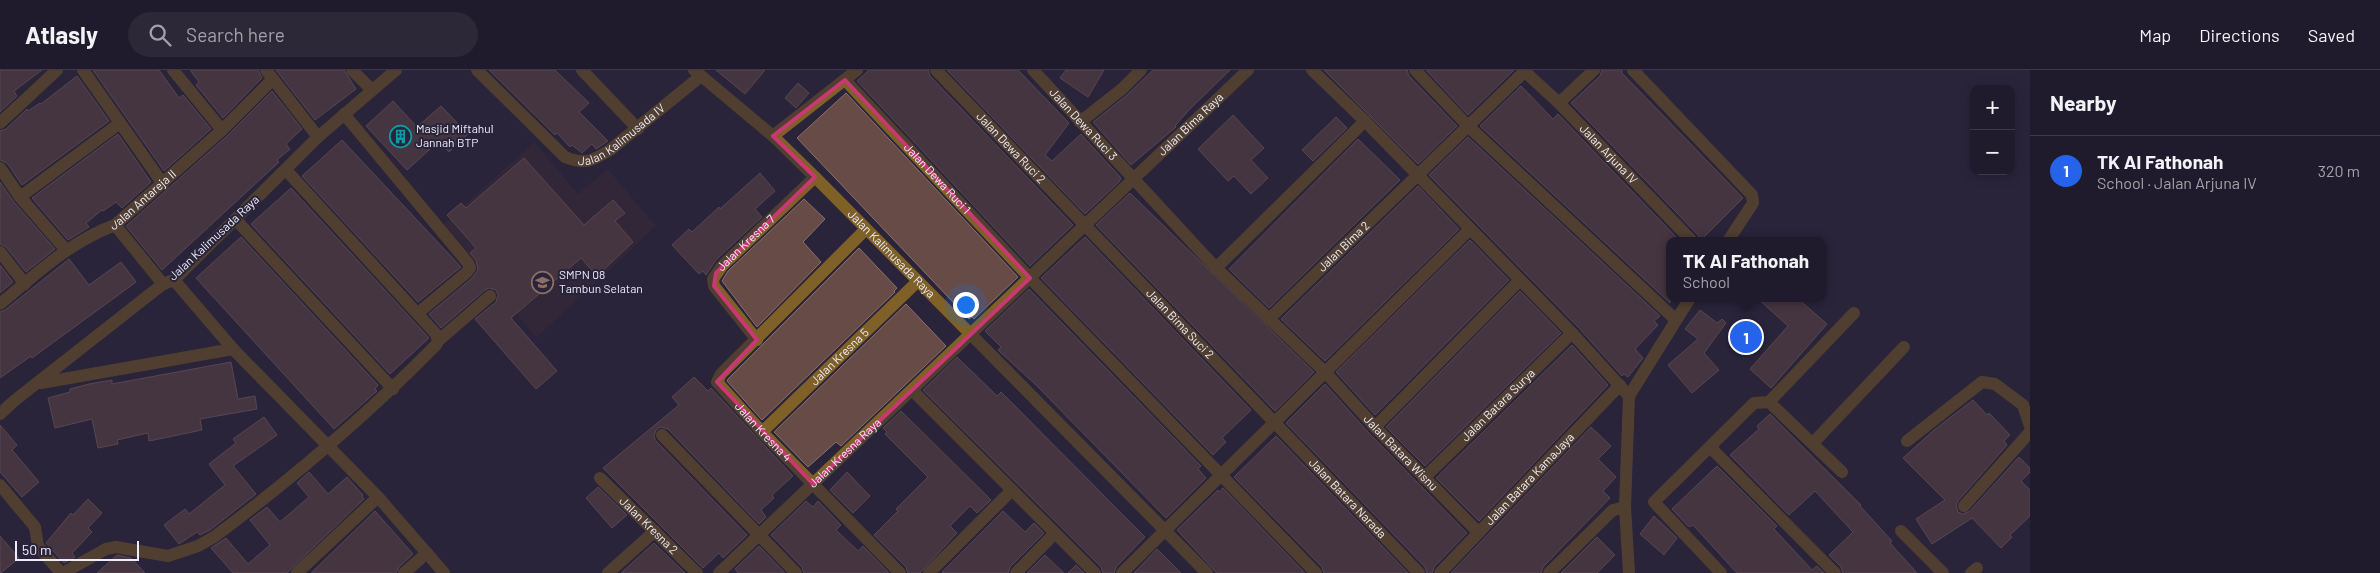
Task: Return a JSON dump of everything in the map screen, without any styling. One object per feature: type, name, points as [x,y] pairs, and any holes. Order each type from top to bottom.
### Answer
[{"type":"street","points":[[0,123],[57,70]]},
{"type":"street","points":[[83,70],[163,184]]},
{"type":"street","points":[[173,70],[222,130]]},
{"type":"street","points":[[352,70],[372,90]]},
{"type":"street","name":"Jalan Kalimusada Raya","points":[[0,414],[37,383],[168,282],[236,220],[318,137],[396,70]]},
{"type":"street","name":"Jalan Kalimusada IV","points":[[477,70],[565,156],[579,162],[594,160],[638,129],[697,73]]},
{"type":"street","points":[[582,70],[638,129]]},
{"type":"street","points":[[773,136],[857,70]]},
{"type":"street","name":"Jalan Dewa Ruci 2","points":[[936,70],[1084,226]]},
{"type":"street","name":"Jalan Dewa Ruci 3","points":[[1033,70],[1216,268]]},
{"type":"street","points":[[1080,122],[1141,70]]},
{"type":"street","name":"Jalan Bima Raya","points":[[1030,278],[1248,70]]},
{"type":"street","points":[[1312,70],[1365,121],[1520,280],[1629,396]]},
{"type":"street","points":[[1415,70],[1468,126],[1676,320]]},
{"type":"street","points":[[1559,102],[1594,70]]},
{"type":"street","points":[[1633,70],[1752,195],[1754,203],[1731,237]]},
{"type":"street","name":"Jalan Bima 2","points":[[1269,319],[1418,176],[1523,71]]},
{"type":"street","name":"Jalan Arjuna IV","points":[[1523,71],[1559,102],[1688,237]]},
{"type":"street","name":"Jalan Kalimusada Raya","points":[[697,73],[773,136],[815,177],[1207,573]]},
{"type":"street","points":[[270,75],[318,137]]},
{"type":"street","name":"Jalan Antareja II","points":[[0,304],[66,250],[95,232],[115,225],[222,130],[270,75]]},
{"type":"street","name":"Jalan Dewa Ruci 1","points":[[845,80],[1030,278],[1316,573]]},
{"type":"street","points":[[344,114],[468,263],[470,268],[418,312]]},
{"type":"street","points":[[1216,268],[1365,121]]},
{"type":"street","points":[[20,197],[120,124]]},
{"type":"street","points":[[0,168],[20,197],[66,250]]},
{"type":"street","points":[[286,170],[418,312],[436,334],[438,341]]},
{"type":"street","name":"Jalan Kresna 7","points":[[757,340],[714,286],[713,279],[722,266],[815,177]]},
{"type":"street","points":[[236,220],[393,389]]},
{"type":"street","points":[[115,225],[168,282],[329,446],[444,573]]},
{"type":"street","name":"Jalan Bima Suci 2","points":[[1084,226],[1275,423]]},
{"type":"street","points":[[757,340],[866,229]]},
{"type":"street","points":[[1122,573],[1470,229]]},
{"type":"street","points":[[0,252],[25,284]]},
{"type":"street","name":"Jalan Batara Wisnu","points":[[1216,268],[1325,372],[1375,427],[1478,532]]},
{"type":"street","name":"Jalan Kresna Raya","points":[[718,573],[1030,278]]},
{"type":"street","points":[[1375,427],[1520,280]]},
{"type":"street","name":"Jalan Kresna 5","points":[[762,432],[917,282]]},
{"type":"street","points":[[0,485],[35,527],[38,546],[62,573],[106,549],[116,547],[168,556],[198,546],[230,524],[329,446],[393,389],[438,341],[490,296]]},
{"type":"street","points":[[1629,573],[1625,507],[1629,396],[1687,302]]},
{"type":"street","points":[[1721,573],[1654,502],[1754,403],[1769,402],[1854,313]]},
{"type":"street","name":"Jalan Batara Surya","points":[[1424,478],[1572,334]]},
{"type":"street","name":"Jalan Kresna 4","points":[[757,340],[718,378],[717,382],[762,432],[900,573]]},
{"type":"street","points":[[1813,443],[1904,347]]},
{"type":"street","points":[[37,383],[233,349]]},
{"type":"street","points":[[1907,441],[1982,382],[1995,384],[2023,405],[2030,426]]},
{"type":"street","name":"Jalan Batara KamaJaya","points":[[1440,573],[1620,385]]},
{"type":"street","points":[[912,390],[1095,573]]},
{"type":"street","points":[[1769,402],[1842,472]]},
{"type":"street","name":"Jalan Batara Narada","points":[[1275,423],[1419,573]]},
{"type":"street","points":[[1964,506],[2030,432]]},
{"type":"street","points":[[662,435],[796,573]]},
{"type":"street","points":[[1710,447],[1835,573]]},
{"type":"street","name":"Jalan Kresna 2","points":[[600,478],[697,573]]},
{"type":"street","points":[[929,573],[1012,490]]},
{"type":"street","points":[[297,573],[378,498]]},
{"type":"street","points":[[1549,573],[1613,510],[1625,507]]},
{"type":"street","points":[[608,573],[655,531]]},
{"type":"street","points":[[1901,531],[1943,573]]},
{"type":"street","points":[[1016,573],[1055,533]]},
{"type":"street","points":[[404,573],[427,554]]},
{"type":"highlighted area","points":[[845,80],[1030,278],[813,484],[717,382],[757,340],[714,286],[716,273],[815,177],[773,136]]},
{"type":"shaded area","name":"SMPN 08 Tambun Selatan","points":[[534,142],[578,194],[608,169],[656,226],[536,338],[444,224]]},
{"type":"building","points":[[0,70],[42,70],[14,91],[17,96],[0,112]]},
{"type":"building","points":[[93,70],[159,70],[179,98],[183,95],[211,129],[164,171]]},
{"type":"building","points":[[190,70],[258,70],[262,78],[223,118],[196,85],[199,82]]},
{"type":"building","points":[[276,70],[344,70],[356,89],[315,120]]},
{"type":"building","points":[[489,70],[555,70],[589,103],[579,112],[608,141],[596,149],[592,144],[582,153],[572,145],[570,147],[557,133],[555,135]]},
{"type":"building","points":[[716,70],[765,70],[745,94]]},
{"type":"building","points":[[869,70],[928,70],[930,76],[1073,225],[1030,266],[857,81]]},
{"type":"building","points":[[947,70],[1018,70],[1069,123],[1045,155],[1052,161],[1081,134],[1121,178],[1119,182],[1085,214]]},
{"type":"building","points":[[1066,70],[1104,70],[1088,97],[1060,78]]},
{"type":"building","points":[[1153,70],[1230,70],[1189,110],[1176,127],[1131,165],[1093,122],[1127,95]]},
{"type":"building","points":[[1324,70],[1407,70],[1409,76],[1457,126],[1418,164]]},
{"type":"building","points":[[1426,70],[1514,70],[1468,115]]},
{"type":"building","points":[[1602,70],[1622,70],[1622,73],[1743,198],[1704,237],[1699,237],[1571,103],[1600,76]]},
{"type":"building","points":[[77,76],[109,121],[22,185],[7,163],[0,160],[0,131],[6,129],[27,109],[28,111],[41,104]]},
{"type":"building","points":[[798,83],[809,93],[796,108],[785,98]]},
{"type":"building","points":[[1521,86],[1553,119],[1558,114],[1676,237],[1666,237],[1666,299],[1480,126]]},
{"type":"building","points":[[272,91],[302,129],[286,144],[290,149],[277,160],[279,162],[162,270],[126,226],[227,136]]},
{"type":"building","points":[[846,93],[1018,277],[974,319],[972,317],[969,319],[797,138]]},
{"type":"building","name":"Masjid Miftahul Jannah BTP","points":[[393,101],[417,127],[441,106],[468,134],[449,152],[439,141],[407,170],[366,126]]},
{"type":"building","points":[[1233,115],[1264,148],[1251,160],[1268,178],[1251,194],[1234,176],[1228,181],[1198,149]]},
{"type":"building","points":[[1336,117],[1347,128],[1313,161],[1302,150]]},
{"type":"building","points":[[118,134],[151,182],[122,208],[116,202],[102,210],[86,223],[89,227],[68,240],[32,198]]},
{"type":"building","points":[[1468,137],[1660,316],[1654,321],[1658,325],[1635,349],[1643,358],[1628,377],[1624,374],[1622,376],[1578,327],[1429,175]]},
{"type":"building","points":[[1358,139],[1400,180],[1269,308],[1229,269]]},
{"type":"building","points":[[342,140],[461,267],[418,302],[302,176]]},
{"type":"building","name":"SMPN 08 Tambun Selatan","points":[[524,158],[584,225],[613,200],[625,213],[615,221],[633,242],[597,276],[581,258],[511,318],[557,371],[536,389],[475,319],[496,302],[498,295],[496,290],[489,288],[485,290],[441,328],[429,314],[471,279],[478,270],[476,260],[470,253],[476,248],[447,215],[461,203],[466,208]]},
{"type":"building","points":[[760,173],[775,191],[755,209],[762,217],[716,260],[706,275],[703,271],[699,274],[672,245],[689,229],[692,232]]},
{"type":"building","points":[[0,182],[14,202],[55,249],[26,272],[6,247],[0,244]]},
{"type":"building","points":[[1418,186],[1459,229],[1325,361],[1281,319]]},
{"type":"building","points":[[291,188],[429,338],[390,374],[251,224]]},
{"type":"building","points":[[1130,193],[1314,372],[1275,411],[1096,225]]},
{"type":"building","points":[[804,199],[825,219],[803,242],[821,262],[757,327],[722,281],[728,271]]},
{"type":"building","points":[[241,237],[378,385],[375,389],[377,391],[334,429],[196,278]]},
{"type":"building","points":[[1085,237],[1251,410],[1222,438],[1226,442],[1213,455],[1041,278]]},
{"type":"building","points":[[1470,240],[1509,280],[1375,415],[1336,372]]},
{"type":"building","points":[[859,248],[897,288],[895,292],[762,420],[727,381],[728,379]]},
{"type":"building","points":[[69,259],[89,285],[121,262],[136,282],[32,358],[31,356],[0,378],[0,312]]},
{"type":"building","points":[[0,265],[13,282],[0,293]]},
{"type":"building","points":[[1029,289],[1201,466],[1198,469],[1206,478],[1166,518],[1036,385],[998,350],[1001,347],[985,331]]},
{"type":"building","points":[[1520,291],[1561,333],[1425,466],[1386,427]]},
{"type":"building","points":[[1761,302],[1802,302],[1827,324],[1771,388],[1750,369],[1788,326]]},
{"type":"building","points":[[906,304],[946,346],[841,446],[836,442],[808,467],[774,432]]},
{"type":"building","points":[[1700,310],[1717,323],[1722,319],[1726,323],[1704,353],[1719,370],[1692,393],[1668,365],[1698,339],[1685,329]]},
{"type":"building","points":[[1572,345],[1608,385],[1479,521],[1436,478]]},
{"type":"building","points":[[957,357],[997,396],[1001,392],[1145,537],[1116,567],[1114,573],[1103,573],[1101,567],[923,390]]},
{"type":"building","points":[[231,362],[238,399],[255,396],[257,409],[200,419],[202,430],[149,441],[148,433],[117,440],[118,444],[98,448],[92,419],[55,428],[48,398],[70,392],[70,389],[112,380],[112,384]]},
{"type":"building","points":[[694,377],[708,391],[711,388],[793,476],[772,495],[774,498],[761,510],[766,517],[759,524],[668,429],[660,427],[656,430],[654,436],[656,441],[747,535],[723,558],[719,553],[703,568],[603,468],[679,405],[672,397]]},
{"type":"building","points":[[1325,384],[1369,433],[1467,533],[1434,567],[1432,573],[1427,573],[1425,567],[1286,423]]},
{"type":"building","points":[[1973,400],[1987,415],[1989,413],[2010,435],[2004,441],[2007,445],[1958,501],[1956,505],[1958,512],[1963,514],[1970,511],[2019,457],[2030,468],[2030,472],[2021,481],[2030,490],[2030,516],[2010,535],[2012,537],[2001,548],[1972,518],[1932,544],[1916,519],[1945,500],[1903,458],[1934,430]]},
{"type":"building","points":[[901,411],[991,500],[977,513],[970,506],[950,526],[957,533],[920,573],[908,573],[906,567],[874,535],[898,511],[896,509],[928,477],[885,434],[887,432],[883,428]]},
{"type":"building","points":[[1770,414],[1861,505],[1892,541],[1890,543],[1917,573],[1843,573],[1841,567],[1829,555],[1853,532],[1815,491],[1789,515],[1730,455],[1759,429],[1757,426]]},
{"type":"building","points":[[264,417],[277,435],[233,466],[256,494],[210,530],[200,535],[197,532],[179,544],[164,525],[185,509],[189,514],[225,485],[209,464],[236,443],[233,439]]},
{"type":"building","points":[[0,425],[17,445],[12,450],[39,482],[22,497],[0,472]]},
{"type":"building","points":[[1591,427],[1611,446],[1598,459],[1616,477],[1603,491],[1610,498],[1543,567],[1541,573],[1451,573]]},
{"type":"building","points":[[1276,436],[1408,573],[1324,573],[1322,567],[1234,477]]},
{"type":"building","points":[[1717,466],[1777,526],[1774,529],[1812,570],[1817,566],[1824,573],[1737,573],[1693,525],[1690,527],[1687,525],[1672,509]]},
{"type":"building","points":[[309,472],[328,494],[347,477],[363,495],[364,499],[287,573],[233,573],[211,548],[226,538],[248,564],[270,545],[250,520],[267,507],[280,522],[309,497],[297,483]]},
{"type":"building","points":[[847,472],[870,496],[853,513],[830,490]]},
{"type":"building","points":[[598,487],[627,515],[612,528],[586,498]]},
{"type":"building","points":[[1223,488],[1305,573],[1217,573],[1214,570],[1177,530],[1218,490],[1219,492]]},
{"type":"building","points":[[88,499],[102,513],[88,528],[92,532],[72,553],[75,557],[64,563],[46,543],[71,513],[73,515]]},
{"type":"building","points":[[806,501],[813,507],[818,501],[841,525],[836,530],[858,551],[863,546],[889,573],[804,573],[802,567],[771,535]]},
{"type":"building","points":[[375,511],[413,554],[399,567],[396,573],[311,573]]},
{"type":"building","points":[[1003,511],[1025,532],[1034,523],[1044,533],[1010,567],[1008,573],[943,573],[942,572]]},
{"type":"building","points":[[1654,516],[1677,538],[1664,555],[1640,534]]},
{"type":"building","points":[[0,536],[19,558],[1,573],[0,573]]},
{"type":"building","points":[[1597,537],[1615,555],[1597,573],[1561,573]]},
{"type":"building","points":[[654,543],[685,573],[621,573]]},
{"type":"building","points":[[759,546],[785,573],[738,573],[735,569]]},
{"type":"building","points":[[1157,549],[1181,573],[1134,573]]},
{"type":"building","points":[[117,555],[131,558],[145,573],[97,573]]},
{"type":"building","points":[[1045,555],[1064,573],[1027,573]]},
{"type":"building","points":[[1076,565],[1084,573],[1068,573]]},
{"type":"place","name":"Masjid Miftahul Jannah BTP","points":[[400,136]]},
{"type":"place","name":"SMPN 08 Tambun Selatan","points":[[543,282]]},
{"type":"place","name":"TK Al Fathonah","points":[[1746,337]]}]
